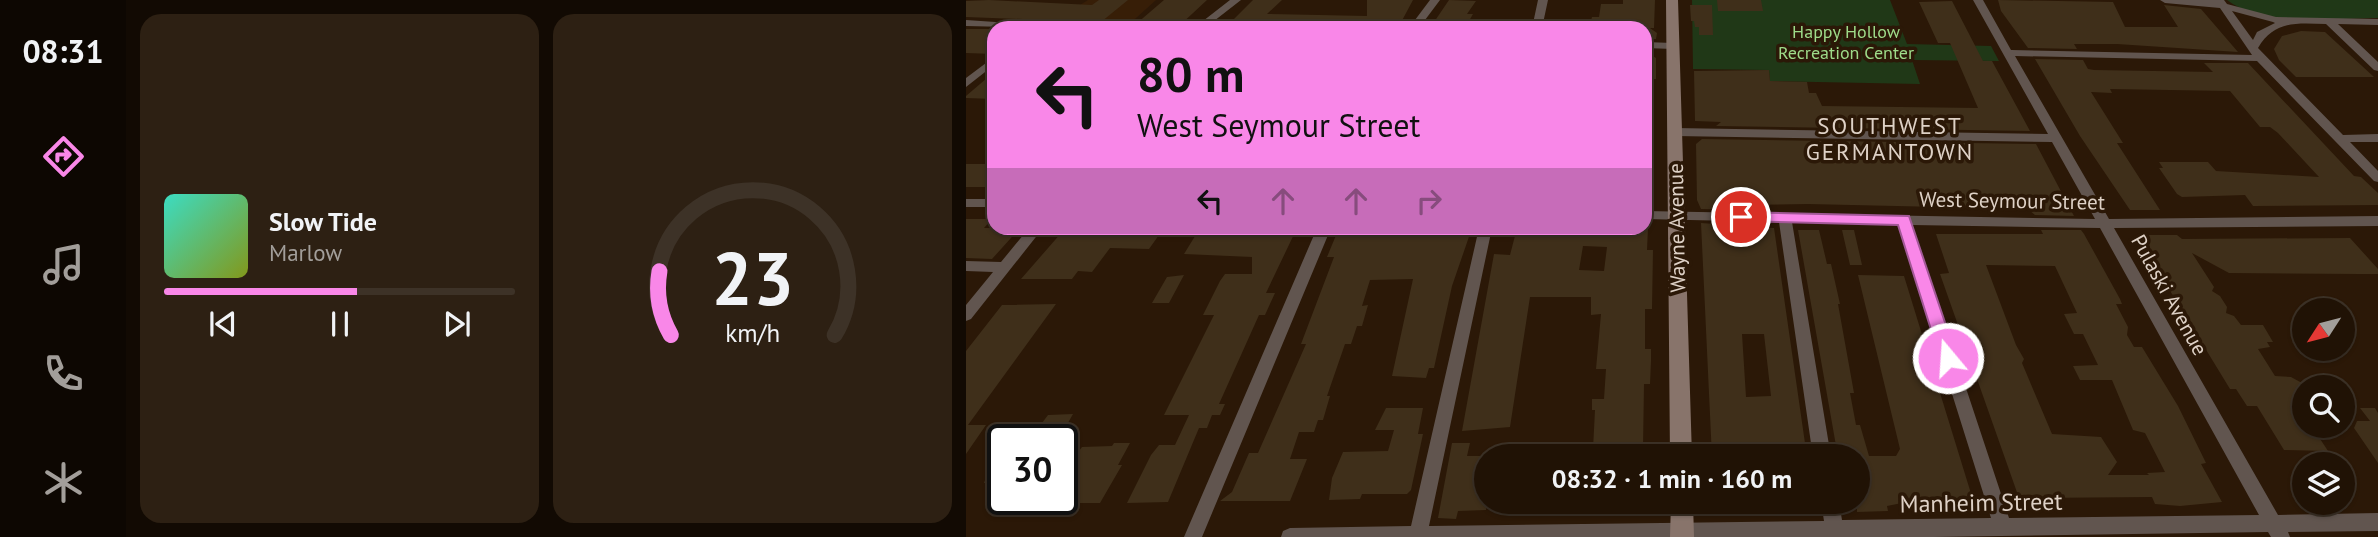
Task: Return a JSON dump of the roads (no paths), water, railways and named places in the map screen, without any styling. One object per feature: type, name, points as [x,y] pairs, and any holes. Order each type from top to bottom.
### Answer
[{"type":"main road","name":"Wayne Avenue","points":[[1672,0],[1681,444]]},
{"type":"main road","points":[[1682,514],[1682,535]]},
{"type":"street","points":[[1208,21],[1236,0]]},
{"type":"street","points":[[1419,21],[1435,0]]},
{"type":"street","points":[[1538,21],[1543,0]]},
{"type":"street","name":"Pulaski Avenue","points":[[1979,0],[2277,530]]},
{"type":"street","points":[[2165,0],[2221,3],[2254,16],[2289,21],[2378,22]]},
{"type":"street","points":[[2221,3],[2257,53],[2378,178]]},
{"type":"street","points":[[2257,53],[2265,31],[2289,21]]},
{"type":"street","points":[[2329,21],[2378,68]]},
{"type":"street","points":[[966,23],[987,25]]},
{"type":"street","points":[[1652,45],[1673,46]]},
{"type":"street","points":[[2008,53],[2257,53]]},
{"type":"street","points":[[966,84],[987,66]]},
{"type":"street","points":[[1675,132],[2056,138]]},
{"type":"street","points":[[2339,139],[2378,138]]},
{"type":"street","points":[[966,203],[987,203]]},
{"type":"street","name":"West Seymour Street","points":[[1652,215],[2104,224],[2378,221]]},
{"type":"street","points":[[1785,218],[1820,444]]},
{"type":"street","points":[[1904,220],[2003,527]]},
{"type":"street","points":[[966,315],[1030,235]]},
{"type":"street","points":[[1193,537],[1321,235]]},
{"type":"street","points":[[1418,536],[1483,235]]},
{"type":"street","points":[[966,266],[1005,267]]},
{"type":"street","points":[[1831,514],[1834,530]]},
{"type":"street","name":"Manheim Street","points":[[1290,537],[1682,535],[2003,527],[2045,532],[2277,530],[2378,522]]},
{"type":"district","name":"SOUTHWEST GERMANTOWN","points":[[1890,139]]},
{"type":"park label","name":"Happy Hollow Recreation Center","points":[[1846,42]]}]
